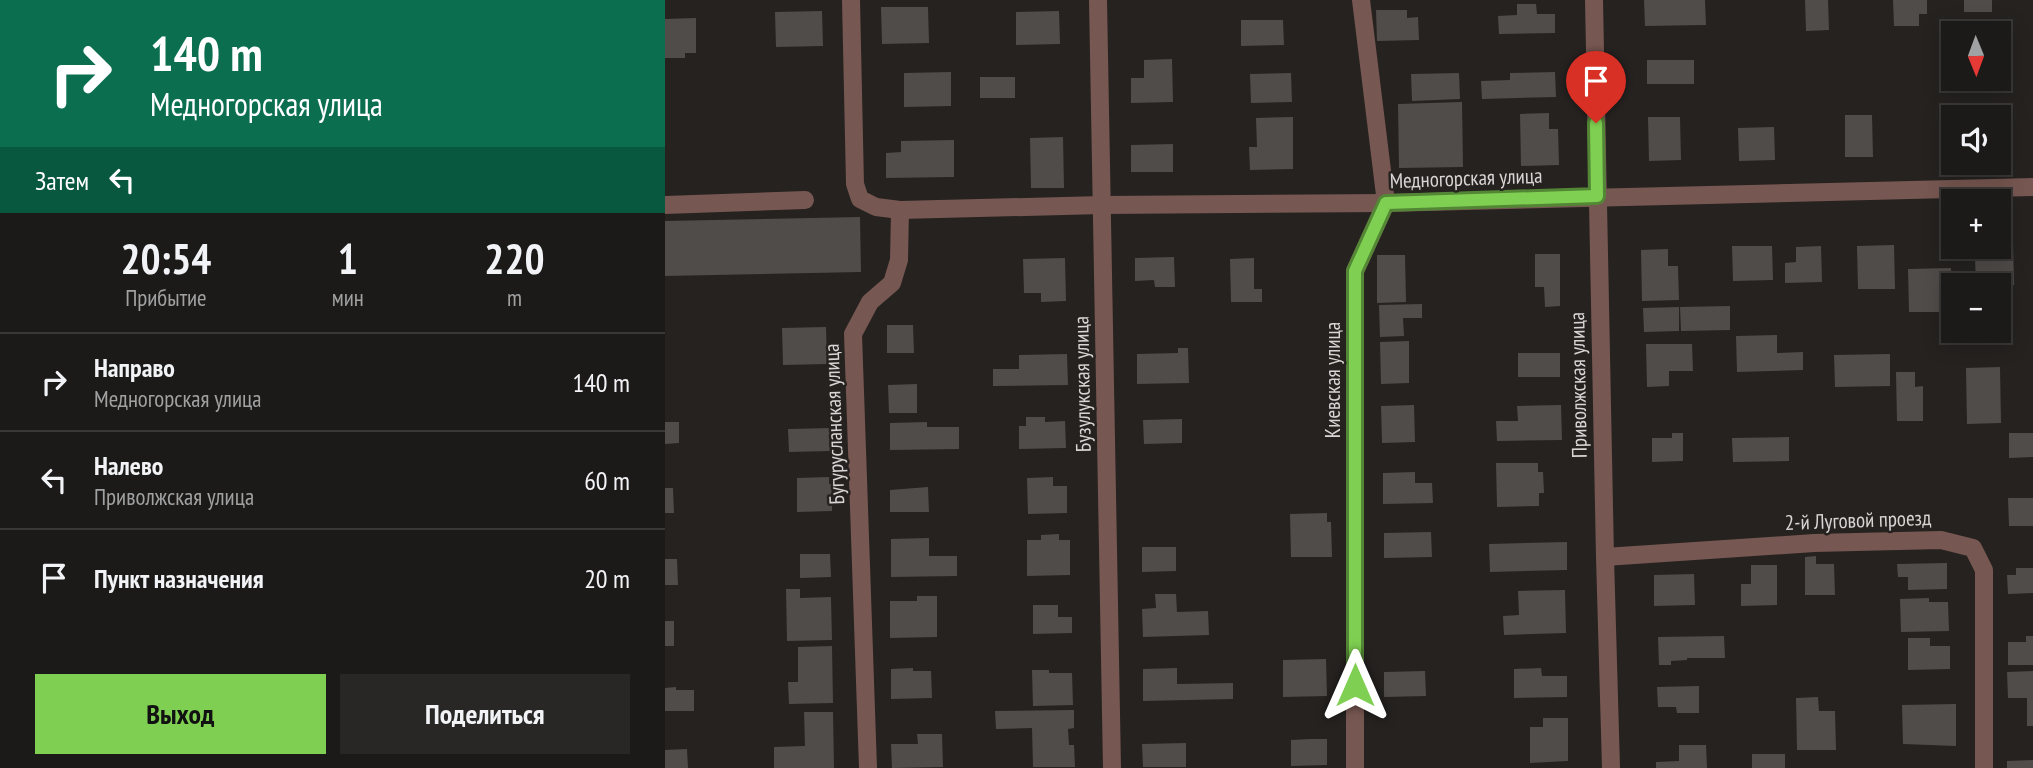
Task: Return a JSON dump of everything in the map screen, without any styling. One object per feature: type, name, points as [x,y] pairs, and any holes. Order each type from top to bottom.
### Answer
[{"type":"street","points":[[851,0],[855,184],[860,199],[876,207],[900,210]]},
{"type":"street","name":"Бузулукская улица","points":[[1098,0],[1112,768]]},
{"type":"street","points":[[1361,0],[1386,203]]},
{"type":"street","name":"Приволжская улица","points":[[1594,0],[1611,768]]},
{"type":"street","name":"Медногорская улица","points":[[900,210],[1386,203],[2033,187]]},
{"type":"street","points":[[665,205],[805,200]]},
{"type":"street","name":"Киевская улица","points":[[1355,768],[1355,271],[1386,203]]},
{"type":"street","name":"Бугурусланская улица","points":[[868,768],[853,334],[870,302],[892,283],[899,260],[900,210]]},
{"type":"street","name":"2-й Луговой проезд","points":[[1605,556],[1941,540],[1973,548],[1984,570],[1983,768]]},
{"type":"building","points":[[1644,0],[1705,0],[1706,25],[1645,26]]},
{"type":"building","points":[[1805,0],[1828,0],[1829,30],[1806,31]]},
{"type":"building","points":[[1893,0],[1927,0],[1927,14],[1919,14],[1919,26],[1894,26]]},
{"type":"building","points":[[1964,0],[1992,0],[1992,12],[1964,12]]},
{"type":"building","points":[[1517,4],[1536,4],[1537,14],[1555,14],[1555,33],[1499,34],[1498,16],[1517,15]]},
{"type":"building","points":[[881,7],[928,7],[929,43],[882,44]]},
{"type":"building","points":[[1376,10],[1407,10],[1407,18],[1418,17],[1419,40],[1377,41]]},
{"type":"building","points":[[822,11],[823,46],[776,47],[775,12]]},
{"type":"building","points":[[1059,11],[1060,44],[1016,45],[1016,12]]},
{"type":"building","points":[[696,18],[696,53],[685,53],[685,58],[665,58],[665,19]]},
{"type":"building","points":[[1241,20],[1283,20],[1284,45],[1241,46]]},
{"type":"building","points":[[1172,59],[1173,102],[1131,103],[1131,78],[1144,78],[1144,60]]},
{"type":"building","points":[[1647,60],[1694,60],[1694,84],[1647,84]]},
{"type":"building","points":[[951,72],[951,106],[904,107],[904,73]]},
{"type":"building","points":[[1555,72],[1556,97],[1482,99],[1481,81],[1510,80],[1510,73]]},
{"type":"building","points":[[1291,73],[1292,102],[1251,103],[1250,74]]},
{"type":"building","points":[[1459,73],[1460,99],[1412,101],[1411,74]]},
{"type":"building","points":[[980,77],[1015,77],[1015,98],[980,98]]},
{"type":"building","points":[[1462,102],[1463,167],[1399,168],[1398,104]]},
{"type":"building","points":[[1549,113],[1549,129],[1558,129],[1559,165],[1521,166],[1520,114]]},
{"type":"building","points":[[1845,115],[1872,115],[1873,157],[1845,157]]},
{"type":"building","points":[[1293,117],[1293,169],[1250,170],[1249,147],[1257,147],[1256,118]]},
{"type":"building","points":[[1648,117],[1680,117],[1681,160],[1649,161]]},
{"type":"building","points":[[1774,127],[1775,160],[1739,161],[1738,128]]},
{"type":"building","points":[[1063,137],[1064,188],[1031,188],[1030,138]]},
{"type":"building","points":[[954,140],[954,177],[886,178],[886,153],[901,152],[901,141]]},
{"type":"building","points":[[1173,144],[1173,172],[1131,172],[1131,145]]},
{"type":"building","points":[[860,217],[861,272],[665,276],[665,221]]},
{"type":"building","points":[[2011,241],[2014,285],[2011,285],[2011,273],[1976,273],[1975,259],[2011,259]]},
{"type":"building","points":[[1894,245],[1895,289],[1858,289],[1857,246]]},
{"type":"building","points":[[1732,246],[1772,246],[1773,280],[1733,281]]},
{"type":"building","points":[[1821,246],[1822,282],[1785,283],[1785,263],[1796,262],[1796,247]]},
{"type":"building","points":[[1668,249],[1668,266],[1678,266],[1679,300],[1642,301],[1641,250]]},
{"type":"building","points":[[1535,254],[1560,254],[1560,306],[1545,307],[1544,287],[1535,287]]},
{"type":"building","points":[[1377,255],[1405,255],[1406,302],[1377,303]]},
{"type":"building","points":[[1174,257],[1175,287],[1155,287],[1154,280],[1135,281],[1135,258]]},
{"type":"building","points":[[1065,258],[1066,301],[1041,302],[1041,293],[1024,293],[1023,259]]},
{"type":"building","points":[[1254,258],[1254,289],[1262,289],[1262,302],[1231,302],[1230,259]]},
{"type":"building","points":[[1951,268],[1951,273],[1941,273],[1941,312],[1909,312],[1908,269]]},
{"type":"building","points":[[1422,304],[1422,318],[1403,318],[1404,336],[1380,337],[1379,305]]},
{"type":"building","points":[[1730,306],[1730,330],[1681,331],[1680,307]]},
{"type":"building","points":[[1679,307],[1679,331],[1644,332],[1643,308]]},
{"type":"building","points":[[887,325],[913,325],[914,353],[887,353]]},
{"type":"building","points":[[826,327],[827,364],[783,365],[782,328]]},
{"type":"building","points":[[1777,335],[1777,353],[1803,352],[1803,370],[1737,372],[1736,336]]},
{"type":"building","points":[[1409,341],[1409,383],[1381,384],[1380,342]]},
{"type":"building","points":[[1646,344],[1692,344],[1693,371],[1669,371],[1669,386],[1647,387]]},
{"type":"building","points":[[1178,348],[1188,348],[1189,383],[1137,384],[1137,354],[1178,353]]},
{"type":"building","points":[[1518,353],[1560,353],[1560,377],[1518,377]]},
{"type":"building","points":[[1067,354],[1068,385],[993,386],[993,369],[1019,369],[1019,355]]},
{"type":"building","points":[[1890,354],[1890,386],[1835,387],[1834,355]]},
{"type":"building","points":[[2000,367],[2001,423],[1967,424],[1966,368]]},
{"type":"building","points":[[1896,372],[1915,372],[1915,387],[1923,386],[1923,421],[1897,421]]},
{"type":"building","points":[[917,384],[917,413],[889,413],[888,385]]},
{"type":"building","points":[[1414,405],[1415,442],[1382,443],[1381,406]]},
{"type":"building","points":[[1561,405],[1562,440],[1497,441],[1496,421],[1518,421],[1517,406]]},
{"type":"building","points":[[1026,417],[1045,417],[1045,422],[1065,421],[1066,448],[1019,449],[1019,426],[1026,426]]},
{"type":"building","points":[[1182,419],[1182,443],[1144,444],[1143,420]]},
{"type":"building","points":[[665,422],[679,422],[679,443],[665,444]]},
{"type":"building","points":[[927,422],[927,427],[959,427],[959,449],[890,450],[890,423]]},
{"type":"building","points":[[832,428],[832,451],[789,452],[788,429]]},
{"type":"building","points":[[1672,433],[1683,433],[1683,461],[1652,462],[1652,438],[1672,438]]},
{"type":"building","points":[[2009,433],[2033,433],[2033,457],[2009,458]]},
{"type":"building","points":[[1789,437],[1789,461],[1733,462],[1732,438]]},
{"type":"building","points":[[1496,463],[1538,463],[1538,472],[1543,472],[1544,493],[1539,493],[1539,506],[1497,507]]},
{"type":"building","points":[[1415,472],[1415,483],[1432,483],[1433,503],[1383,504],[1383,473]]},
{"type":"building","points":[[829,477],[829,484],[832,484],[832,511],[797,512],[797,478]]},
{"type":"building","points":[[1053,477],[1053,486],[1067,486],[1067,513],[1028,514],[1027,478]]},
{"type":"building","points":[[928,487],[929,512],[890,512],[890,490]]},
{"type":"building","points":[[665,488],[673,488],[674,513],[665,513]]},
{"type":"building","points":[[2008,498],[2033,498],[2033,526],[2009,526]]},
{"type":"building","points":[[1327,513],[1327,522],[1331,522],[1332,557],[1291,557],[1290,514]]},
{"type":"building","points":[[1431,532],[1432,557],[1384,558],[1384,533]]},
{"type":"building","points":[[1059,534],[1059,540],[1070,540],[1070,575],[1027,576],[1027,540],[1041,540],[1041,535]]},
{"type":"building","points":[[929,538],[929,556],[957,556],[957,576],[891,577],[891,539]]},
{"type":"building","points":[[1567,542],[1567,570],[1490,572],[1489,544]]},
{"type":"building","points":[[1142,547],[1176,547],[1176,571],[1142,572]]},
{"type":"building","points":[[800,554],[830,554],[831,577],[800,578]]},
{"type":"building","points":[[1816,556],[1816,564],[1834,564],[1835,595],[1805,595],[1805,557]]},
{"type":"building","points":[[665,559],[677,559],[678,585],[665,585]]},
{"type":"building","points":[[1947,563],[1947,589],[1908,590],[1908,577],[1898,577],[1897,564]]},
{"type":"building","points":[[1751,565],[1777,565],[1777,605],[1741,606],[1741,584],[1751,584]]},
{"type":"building","points":[[2016,568],[2033,568],[2033,593],[2008,594],[2007,575],[2016,575]]},
{"type":"building","points":[[1694,574],[1695,605],[1654,606],[1654,575]]},
{"type":"building","points":[[786,589],[800,589],[800,598],[831,597],[832,640],[787,641]]},
{"type":"building","points":[[1565,590],[1566,633],[1504,635],[1503,616],[1519,615],[1518,591]]},
{"type":"building","points":[[1155,594],[1176,594],[1177,612],[1208,611],[1209,635],[1143,637],[1142,609],[1156,608]]},
{"type":"building","points":[[917,596],[937,596],[937,637],[890,638],[890,601],[917,601]]},
{"type":"building","points":[[1929,598],[1929,602],[1948,602],[1949,631],[1901,632],[1900,599]]},
{"type":"building","points":[[1033,605],[1058,605],[1058,617],[1072,617],[1072,633],[1033,634]]},
{"type":"building","points":[[665,621],[674,621],[674,646],[665,646]]},
{"type":"building","points":[[1724,636],[1725,658],[1687,658],[1671,661],[1671,665],[1659,665],[1658,637]]},
{"type":"building","points":[[2026,636],[2033,636],[2033,665],[2008,665],[2008,642],[2026,642]]},
{"type":"building","points":[[1908,638],[1930,638],[1930,646],[1950,646],[1950,669],[1908,670]]},
{"type":"building","points":[[832,646],[833,703],[789,704],[788,682],[798,682],[798,647]]},
{"type":"building","points":[[1326,659],[1327,696],[1283,697],[1283,660]]},
{"type":"building","points":[[913,668],[913,671],[931,671],[932,698],[891,699],[891,669]]},
{"type":"building","points":[[1177,668],[1177,684],[1233,683],[1233,699],[1143,701],[1143,669]]},
{"type":"building","points":[[1541,668],[1542,676],[1567,676],[1567,697],[1514,698],[1514,669]]},
{"type":"building","points":[[1032,670],[1072,673],[1073,705],[1033,706]]},
{"type":"building","points":[[1425,671],[1426,696],[1384,697],[1384,672]]},
{"type":"building","points":[[2033,671],[2033,726],[2027,726],[2027,698],[2008,698],[2007,672]]},
{"type":"building","points":[[1699,686],[1699,713],[1677,713],[1676,707],[1658,707],[1657,687]]},
{"type":"building","points":[[676,687],[676,690],[694,690],[694,711],[665,711],[665,688]]},
{"type":"building","points":[[1818,697],[1819,711],[1835,711],[1836,750],[1797,750],[1796,698]]},
{"type":"building","points":[[1956,704],[1956,746],[1903,744],[1902,705]]},
{"type":"building","points":[[1074,710],[1074,728],[1068,729],[1069,745],[1074,745],[1075,767],[1033,767],[1032,728],[996,729],[995,711]]},
{"type":"building","points":[[804,712],[833,712],[834,768],[774,768],[774,747],[805,746]]},
{"type":"building","points":[[1543,718],[1568,718],[1568,761],[1530,763],[1530,727],[1543,727]]},
{"type":"building","points":[[917,734],[942,734],[943,767],[892,768],[891,744],[918,744]]},
{"type":"building","points":[[1327,739],[1327,765],[1291,766],[1291,740]]},
{"type":"building","points":[[1186,743],[1186,767],[1143,767],[1142,744]]},
{"type":"building","points":[[1679,745],[1706,745],[1707,768],[1656,768],[1656,762],[1679,761]]},
{"type":"building","points":[[687,749],[688,768],[665,768],[665,750]]},
{"type":"building","points":[[1752,754],[1785,754],[1785,768],[1752,768]]},
{"type":"building","points":[[2033,760],[2033,768],[2007,768],[2007,761]]},
{"type":"route","points":[[1355,685],[1355,271],[1386,203],[1597,196],[1596,123]]}]
